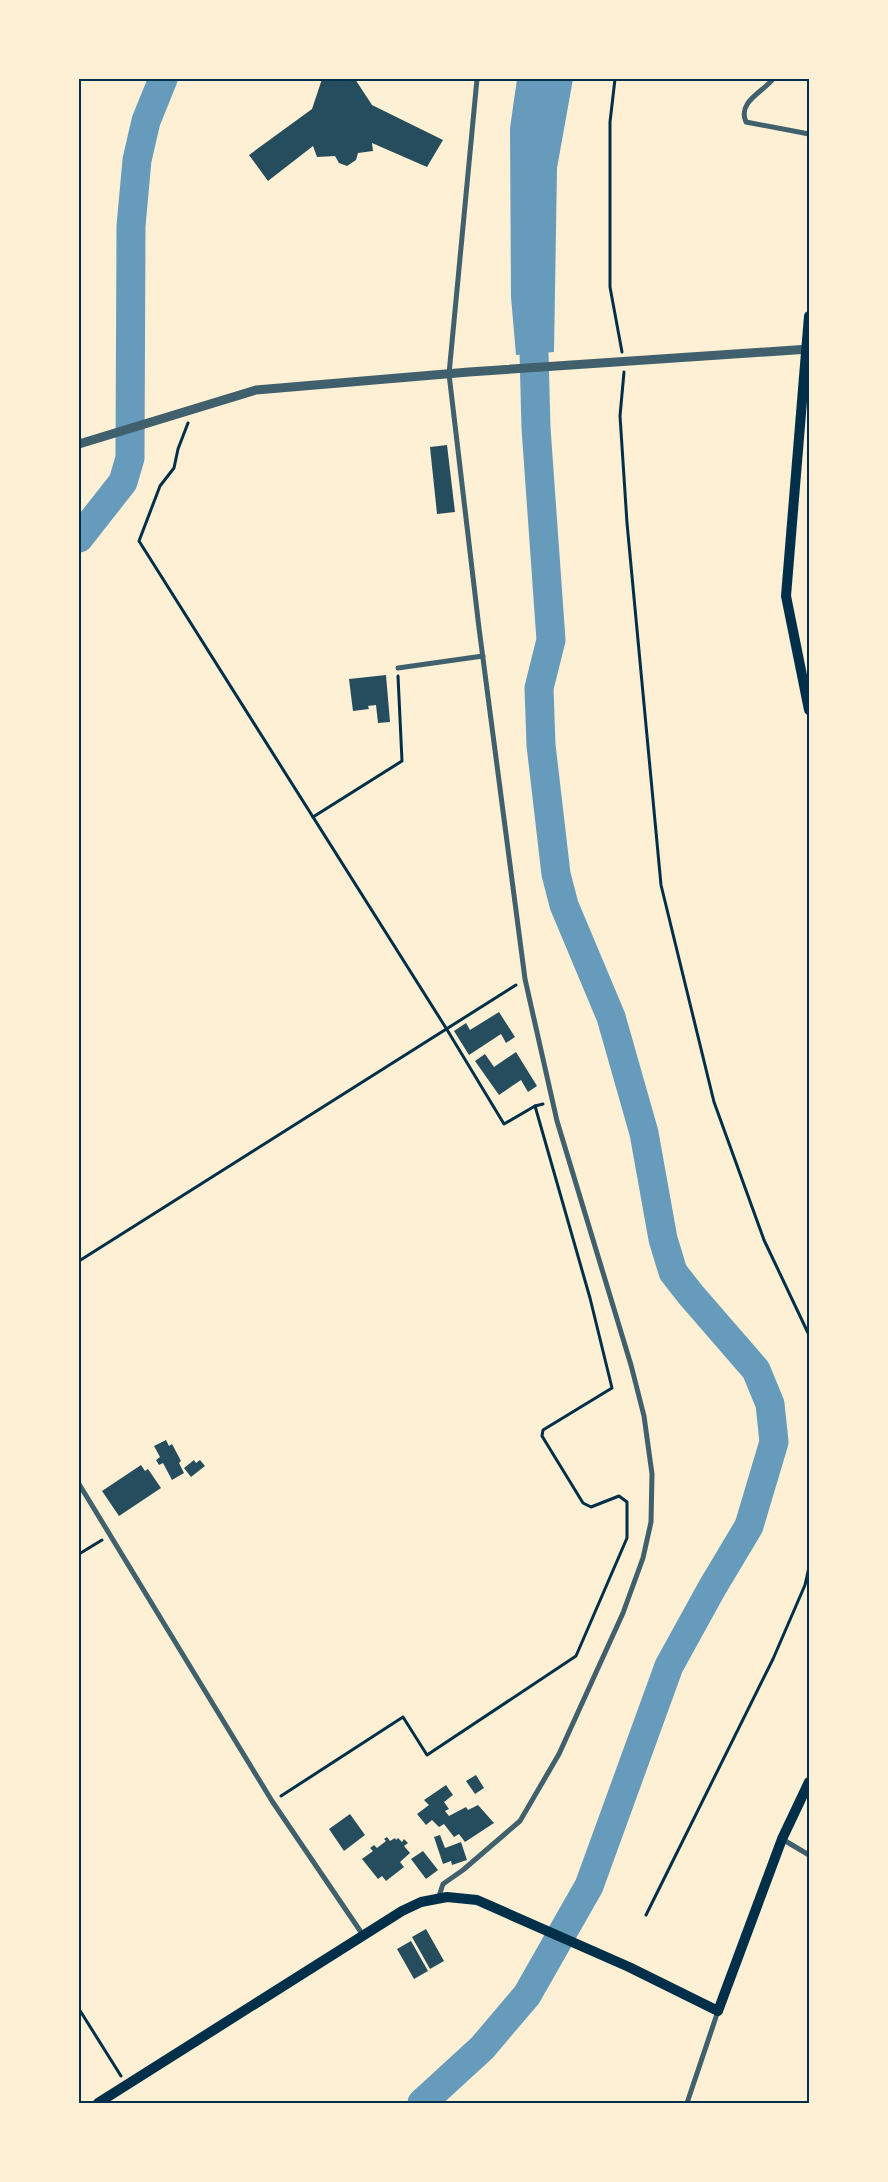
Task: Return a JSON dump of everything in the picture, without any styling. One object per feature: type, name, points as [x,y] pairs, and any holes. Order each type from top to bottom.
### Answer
[{"type":"main road","points":[[809,316],[808,349],[786,596],[809,710]]},
{"type":"main road","points":[[98,2103],[402,1911],[422,1902],[447,1897],[477,1900],[629,1967],[718,2011],[782,1839],[809,1782]]},
{"type":"street","points":[[438,1899],[444,1884],[520,1821],[559,1754],[626,1605],[643,1558],[652,1522],[652,1474],[644,1416],[631,1365],[557,1121],[525,979],[483,656],[449,374],[477,79]]},
{"type":"street","points":[[772,79],[748,102],[744,110],[746,122],[809,134]]},
{"type":"street","points":[[82,443],[256,390],[469,372],[808,349]]},
{"type":"street","points":[[398,668],[483,656]]},
{"type":"street","points":[[79,1484],[272,1802],[364,1935]]},
{"type":"street","points":[[782,1839],[809,1855]]},
{"type":"street","points":[[687,2103],[718,2011]]},
{"type":"path","points":[[615,79],[610,122],[610,287],[625,362],[620,416],[627,524],[661,885],[714,1102],[764,1240],[809,1335]]},
{"type":"path","points":[[193,409],[178,449],[174,468],[160,486],[139,541],[446,1028],[504,1124],[534,1106],[553,1101]]},
{"type":"path","points":[[313,817],[402,761],[398,668]]},
{"type":"path","points":[[79,1261],[525,979]]},
{"type":"path","points":[[272,1802],[403,1717],[427,1755],[576,1656],[627,1538],[626,1502],[620,1496],[590,1507],[583,1503],[542,1436],[543,1430],[612,1388],[590,1298],[534,1106]]},
{"type":"path","points":[[79,1554],[111,1535]]},
{"type":"path","points":[[646,1914],[773,1659],[805,1585],[809,1567]]},
{"type":"path","points":[[79,2009],[126,2085]]},
{"type":"water","points":[[517,79],[573,79],[557,168],[554,352],[516,355],[511,297],[510,128]]},
{"type":"building","points":[[322,79],[355,79],[372,105],[443,140],[427,167],[372,143],[373,151],[358,153],[356,160],[347,166],[339,163],[335,156],[317,157],[313,146],[268,181],[249,155],[312,109]]},
{"type":"building","points":[[447,445],[455,512],[437,514],[430,447]]},
{"type":"building","points":[[386,675],[390,722],[378,723],[376,705],[368,706],[369,709],[353,711],[349,679]]},
{"type":"building","points":[[499,1012],[515,1037],[506,1043],[501,1034],[469,1055],[454,1031],[466,1023],[470,1030]]},
{"type":"building","points":[[516,1052],[537,1086],[528,1092],[521,1080],[499,1095],[475,1061],[485,1054],[494,1067]]},
{"type":"building","points":[[166,1440],[169,1446],[172,1444],[181,1461],[179,1463],[184,1473],[172,1480],[163,1463],[159,1465],[156,1460],[160,1457],[154,1446]]},
{"type":"building","points":[[194,1460],[196,1463],[200,1460],[205,1466],[191,1477],[184,1468]]},
{"type":"building","points":[[141,1465],[145,1471],[148,1469],[161,1488],[119,1516],[102,1491]]},
{"type":"building","points":[[476,1775],[484,1788],[475,1794],[466,1781]]},
{"type":"building","points":[[446,1785],[453,1795],[444,1802],[449,1809],[445,1811],[449,1816],[466,1807],[468,1810],[478,1805],[494,1823],[465,1842],[459,1834],[454,1837],[444,1824],[439,1827],[432,1820],[426,1825],[417,1814],[429,1805],[424,1800]]},
{"type":"building","points":[[350,1814],[365,1835],[344,1851],[329,1829]]},
{"type":"building","points":[[440,1835],[445,1848],[461,1842],[467,1860],[452,1865],[451,1861],[443,1864],[434,1837]]},
{"type":"building","points":[[387,1837],[390,1841],[398,1838],[402,1842],[404,1839],[408,1843],[404,1846],[410,1853],[400,1862],[404,1867],[386,1881],[382,1876],[378,1879],[362,1859],[373,1851],[370,1848],[374,1845],[377,1848],[386,1841],[384,1839]]},
{"type":"building","points":[[423,1851],[438,1870],[426,1879],[411,1859]]},
{"type":"building","points":[[426,1929],[444,1961],[430,1969],[412,1937]]},
{"type":"building","points":[[411,1941],[428,1971],[414,1979],[397,1949]]},
{"type":"waterway","points":[[79,538],[123,482],[130,458],[131,226],[137,160],[146,121],[163,79]]},
{"type":"waterway","points":[[422,2103],[482,2048],[527,1995],[589,1886],[669,1666],[749,1526],[774,1442],[770,1404],[756,1370],[673,1272],[663,1239],[644,1133],[611,1017],[564,905],[556,874],[541,745],[539,688],[551,640],[536,428],[533,314]]}]
